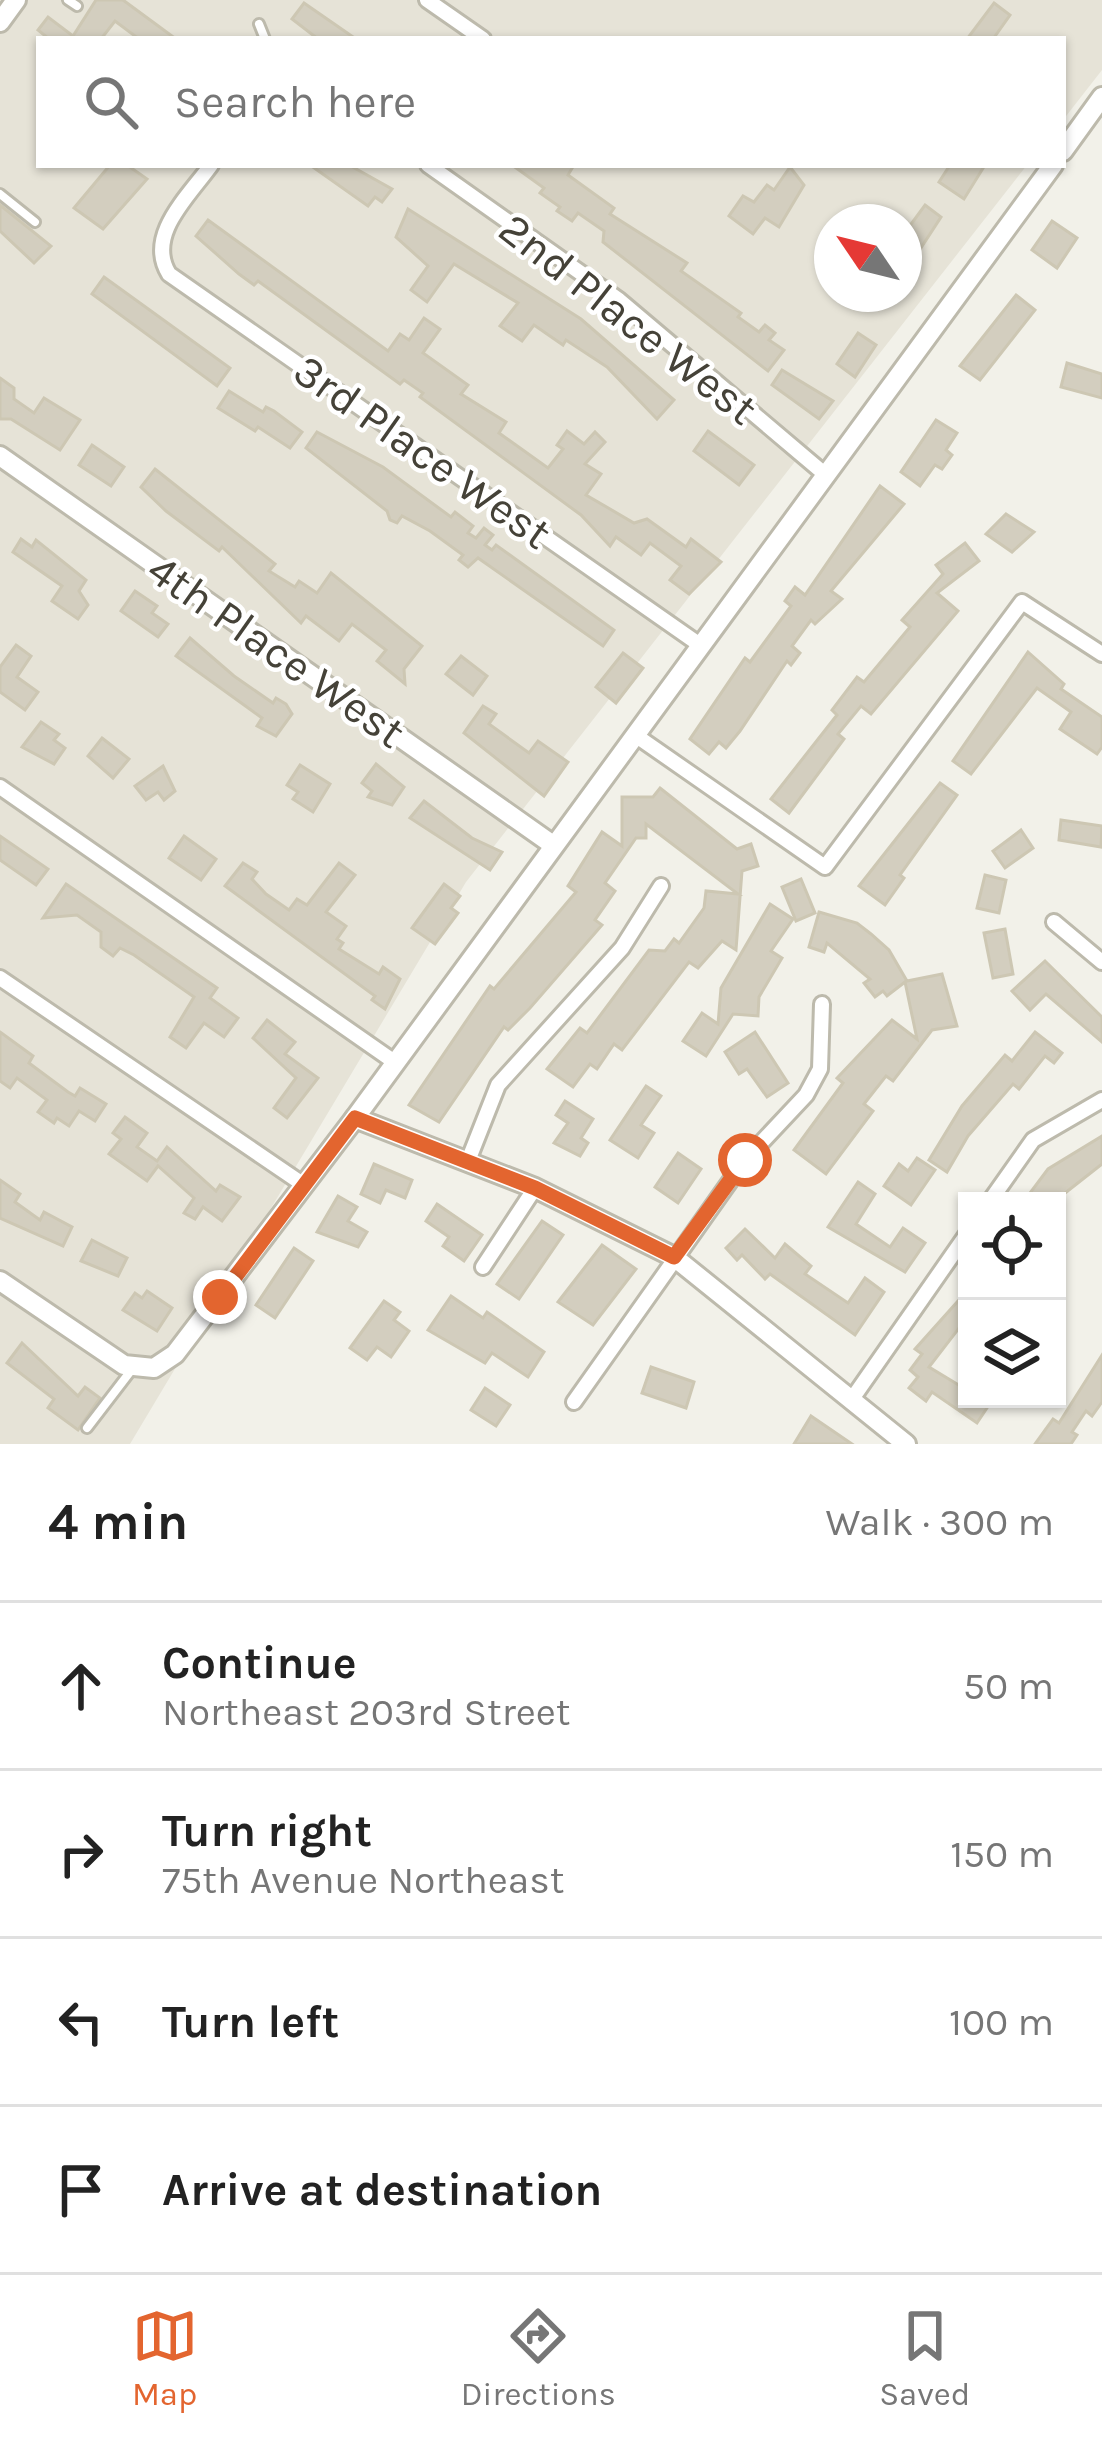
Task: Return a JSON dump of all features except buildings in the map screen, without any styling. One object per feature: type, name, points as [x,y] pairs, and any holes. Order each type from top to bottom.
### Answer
[{"type":"street","points":[[0,22],[16,0]]},
{"type":"street","points":[[427,0],[479,36]]},
{"type":"street","points":[[1066,147],[1102,97]]},
{"type":"street","name":"3rd Place West","points":[[209,168],[165,230],[159,248],[169,274],[700,645]]},
{"type":"street","name":"2nd Place West","points":[[432,168],[619,300],[827,476]]},
{"type":"street","points":[[0,1281],[133,1367],[154,1368],[187,1340],[1051,168]]},
{"type":"street","name":"4th Place West","points":[[0,456],[554,844]]},
{"type":"street","points":[[635,735],[825,867],[1022,602],[1102,654]]},
{"type":"street","points":[[0,787],[395,1063]]},
{"type":"street","points":[[468,1161],[498,1085],[622,948],[661,886]]},
{"type":"street","points":[[1054,922],[1102,962]]},
{"type":"street","points":[[0,978],[304,1185]]},
{"type":"street","points":[[574,1402],[745,1160],[806,1095],[820,1069],[822,1004]]},
{"type":"street","points":[[996,1192],[1033,1140],[1102,1100]]},
{"type":"street","points":[[355,1118],[535,1188],[674,1257],[851,1399],[896,1441]]},
{"type":"street","points":[[483,1267],[535,1188]]},
{"type":"street","points":[[851,1399],[958,1247]]},
{"type":"lane","points":[[259,24],[264,36]]},
{"type":"lane","points":[[0,194],[35,222]]},
{"type":"lane","points":[[87,1429],[133,1367]]},
{"type":"shaded area","points":[[0,0],[1102,0],[1102,70],[1066,116],[1066,36],[36,36],[36,168],[1025,168],[922,299],[922,204],[814,204],[814,312],[912,312],[466,882],[130,1444],[0,1444]]},
{"type":"route","points":[[220,1297],[355,1118],[535,1188],[627,1229],[674,1257],[745,1160]]}]
